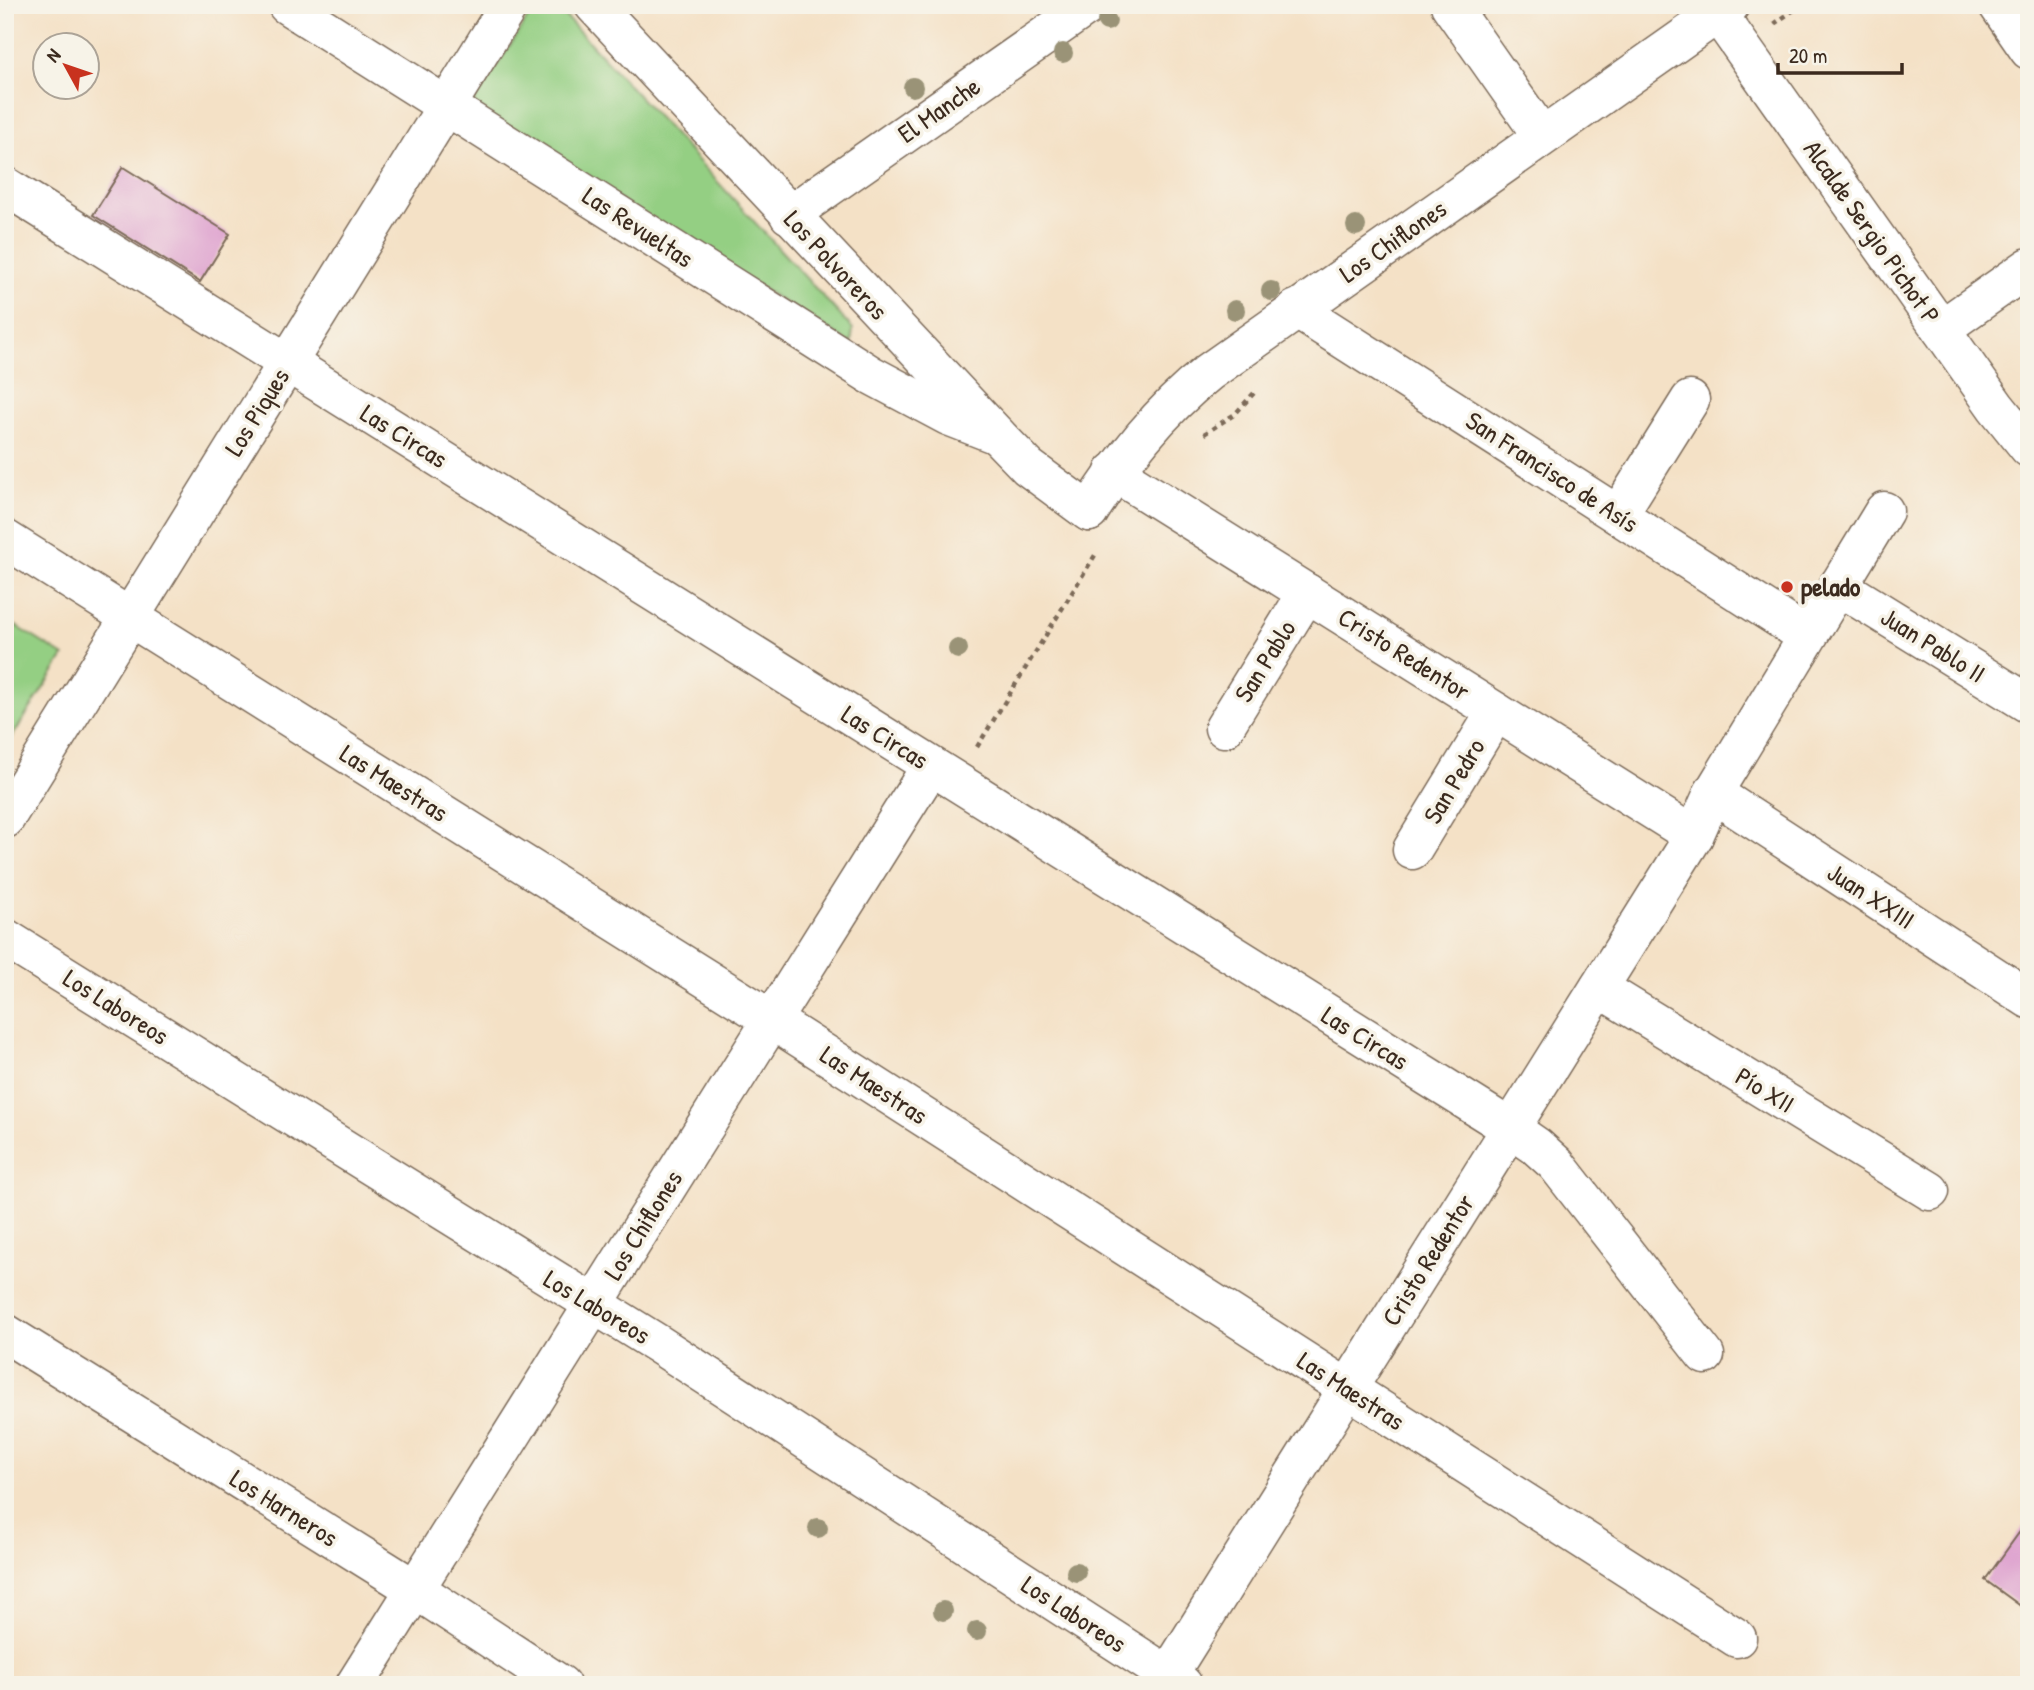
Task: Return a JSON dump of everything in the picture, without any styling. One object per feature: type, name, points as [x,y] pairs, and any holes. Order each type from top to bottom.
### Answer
[{"type":"street","name":"Las Revueltas","points":[[287,5],[871,375],[948,415],[997,435]]},
{"type":"street","name":"Los Piques","points":[[5,819],[509,5]]},
{"type":"street","name":"Los Polvoreros","points":[[594,5],[1028,467],[1089,512]]},
{"type":"street","name":"El Manche","points":[[789,215],[1089,5]]},
{"type":"street","points":[[1450,5],[1542,136]]},
{"type":"street","points":[[1998,5],[2029,50]]},
{"type":"street","name":"Los Chiflones","points":[[1089,512],[1114,472],[1154,421],[1179,396],[1296,309],[1724,9]]},
{"type":"street","name":"Alcalde Sergio Pichot P","points":[[1724,9],[1941,329],[2029,449]]},
{"type":"street","name":"Las Circas","points":[[5,187],[1510,1128],[1556,1164],[1705,1354]]},
{"type":"street","points":[[1941,329],[2029,267]]},
{"type":"street","name":"San Francisco de Asís","points":[[1296,309],[1807,636]]},
{"type":"street","points":[[1618,515],[1690,400]]},
{"type":"street","name":"Cristo Redentor","points":[[1114,472],[1694,836]]},
{"type":"street","name":"Cristo Redentor","points":[[1171,1681],[1348,1389],[1694,836],[1713,793],[1884,511]]},
{"type":"street","name":"Las Maestras","points":[[5,539],[772,1020],[1737,1639]]},
{"type":"street","name":"Juan Pablo II","points":[[1838,586],[2029,704]]},
{"type":"street","name":"San Pablo","points":[[1224,728],[1307,593]]},
{"type":"street","name":"San Pedro","points":[[1412,850],[1496,712]]},
{"type":"street","name":"Los Chiflones","points":[[355,1685],[931,766]]},
{"type":"street","name":"Juan XXIII","points":[[1713,793],[2029,999]]},
{"type":"street","name":"Los Laboreos","points":[[5,938],[658,1344],[1171,1681]]},
{"type":"street","name":"Pío XII","points":[[1599,988],[1930,1191]]},
{"type":"street","name":"Los Harneros","points":[[5,1333],[415,1589],[561,1685]]},
{"type":"green space","points":[[536,5],[555,5],[853,329],[851,344],[470,107]]},
{"type":"green space","points":[[5,619],[64,656],[5,748]]},
{"type":"building","points":[[123,167],[230,234],[200,282],[93,215]]},
{"type":"building","points":[[2029,1519],[2029,1612],[1985,1580]]},
{"type":"place","name":"pelado","points":[[1787,587]]}]
